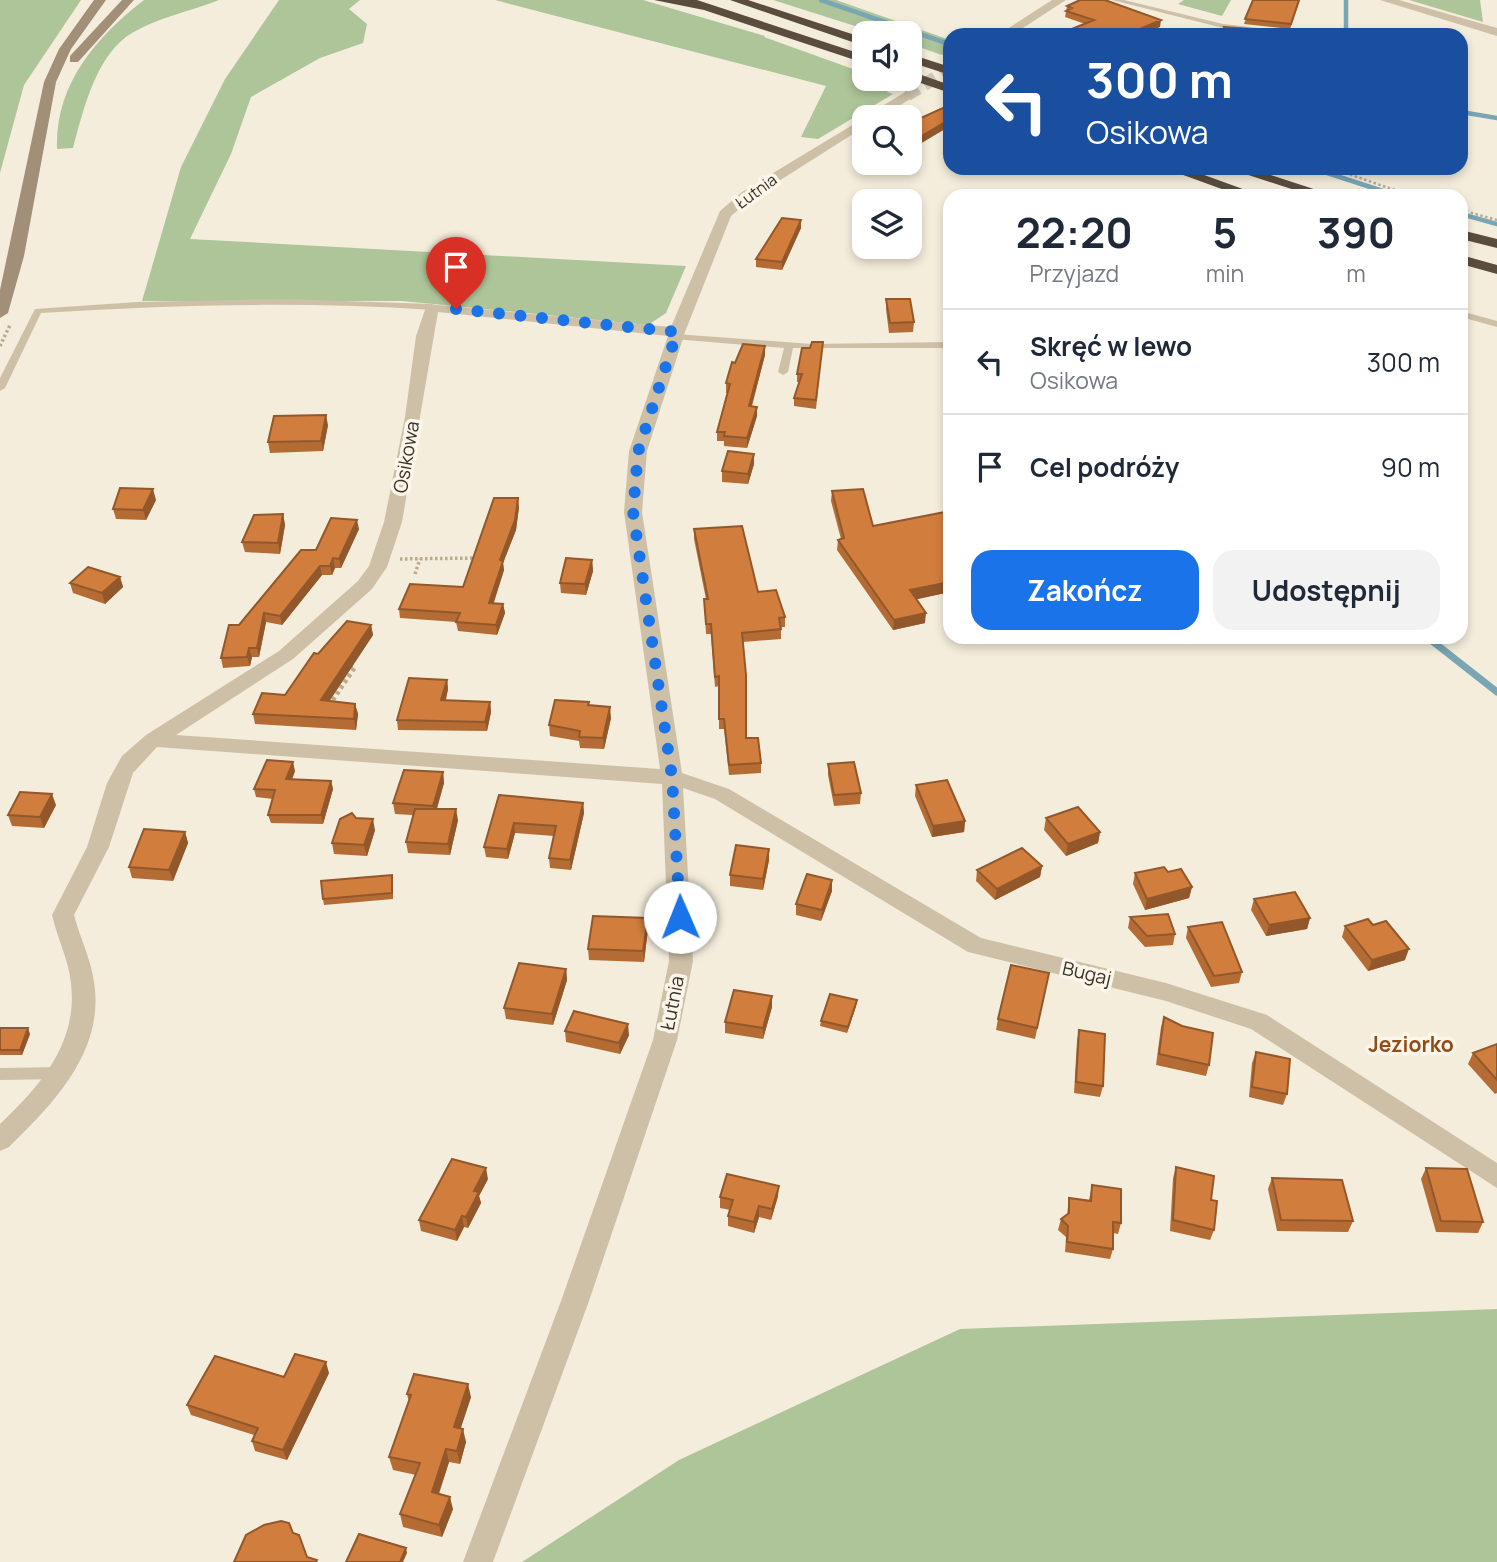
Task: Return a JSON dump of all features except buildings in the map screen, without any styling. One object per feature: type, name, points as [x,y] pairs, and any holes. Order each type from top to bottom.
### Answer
[{"type":"highway","points":[[660,0],[747,19]]},
{"type":"highway","points":[[685,0],[852,55]]},
{"type":"highway","points":[[736,0],[852,38]]},
{"type":"highway","points":[[749,0],[769,10]]},
{"type":"highway","points":[[922,62],[943,69]]},
{"type":"highway","points":[[922,79],[943,87]]},
{"type":"highway","points":[[1192,175],[1234,189]]},
{"type":"highway","points":[[1258,175],[1304,189]]},
{"type":"highway","points":[[1468,236],[1497,244]]},
{"type":"highway","points":[[1468,261],[1497,270]]},
{"type":"street","points":[[6,316],[52,77],[72,38],[100,0]]},
{"type":"street","points":[[48,99],[90,39],[128,0]]},
{"type":"street","points":[[1015,28],[1060,0]]},
{"type":"street","points":[[1386,0],[1497,32]]},
{"type":"street","points":[[891,105],[907,95]]},
{"type":"street","name":"Łutnia","points":[[478,1562],[575,1301],[665,1040],[681,961],[672,777],[633,512],[638,452],[676,335],[725,214],[747,195],[852,129]]},
{"type":"street","points":[[432,307],[676,335]]},
{"type":"street","name":"Osikowa","points":[[0,1140],[47,1094],[62,1073],[80,1034],[84,1006],[81,973],[63,915],[102,838],[122,768],[137,751],[286,655],[365,585],[382,558],[400,491],[424,336],[432,307]]},
{"type":"street","points":[[153,740],[672,777]]},
{"type":"street","name":"Bugaj","points":[[672,777],[722,794],[976,946],[1166,992],[1259,1022],[1497,1177]]},
{"type":"lane","points":[[1115,0],[1241,28]]},
{"type":"lane","points":[[0,388],[38,312],[143,304],[376,303],[432,307]]},
{"type":"lane","points":[[1468,316],[1494,323]]},
{"type":"lane","points":[[1482,330],[1494,323]]},
{"type":"lane","points":[[676,335],[789,347],[943,345]]},
{"type":"lane","points":[[783,372],[789,347]]},
{"type":"lane","points":[[0,1074],[62,1073]]},
{"type":"path","points":[[1351,175],[1392,189]]},
{"type":"path","points":[[1468,212],[1497,220]]},
{"type":"path","points":[[0,346],[6,316]]},
{"type":"path","points":[[382,558],[480,558]]},
{"type":"path","points":[[415,574],[420,559]]},
{"type":"path","points":[[327,710],[355,667],[346,668]]},
{"type":"green space","points":[[0,0],[81,0],[24,85],[0,173]]},
{"type":"green space","points":[[144,0],[219,0],[152,23],[120,42],[100,69],[93,84],[73,148],[57,149],[63,104],[81,65],[109,30]]},
{"type":"green space","points":[[279,0],[360,0],[349,9],[367,24],[363,43],[320,58],[251,97],[231,154],[190,239],[686,266],[666,313],[648,325],[402,301],[142,301],[181,167],[225,79]]},
{"type":"green space","points":[[495,0],[643,0],[765,36],[852,69],[852,91],[888,91],[893,94],[875,105],[852,105],[852,119],[818,139],[801,137],[826,86]]},
{"type":"green space","points":[[773,0],[836,0],[896,21],[852,21],[852,25]]},
{"type":"green space","points":[[1184,0],[1231,0],[1222,16],[1178,4]]},
{"type":"green space","points":[[1409,0],[1480,0],[1483,22]]},
{"type":"green space","points":[[922,30],[943,38],[942,55],[922,48]]},
{"type":"green space","points":[[1497,1309],[1497,1562],[522,1562],[679,1460],[960,1329]]},
{"type":"waterway","points":[[821,0],[943,42]]},
{"type":"waterway","points":[[1346,0],[1346,28]]},
{"type":"waterway","points":[[1468,113],[1497,118]]},
{"type":"waterway","points":[[1334,175],[1376,189]]},
{"type":"waterway","points":[[1468,216],[1497,224]]},
{"type":"waterway","points":[[1436,644],[1497,692]]},
{"type":"tunnel","points":[[907,95],[943,73]]},
{"type":"district","name":"Jeziorko","points":[[1411,1045]]},
{"type":"route","points":[[456,309],[677,332],[638,452],[633,512],[672,777],[680,917]]}]
